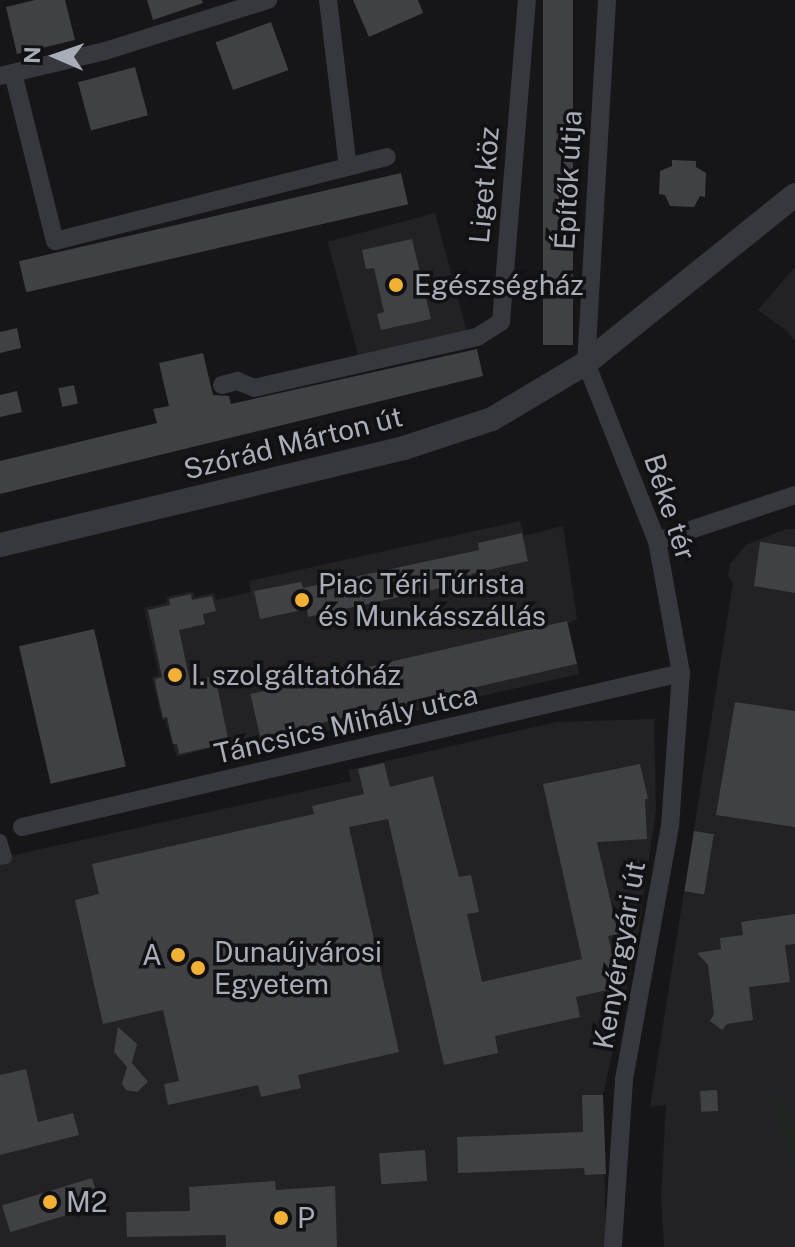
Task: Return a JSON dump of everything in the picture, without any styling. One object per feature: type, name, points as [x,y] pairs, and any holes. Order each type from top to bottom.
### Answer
[{"type":"street","points":[[268,0],[166,34],[7,74],[55,241],[387,157]]},
{"type":"street","points":[[328,0],[348,167]]},
{"type":"street","name":"Liget köz","points":[[222,385],[237,381],[254,388],[477,337],[501,322],[527,0]]},
{"type":"street","name":"Építők útja","points":[[586,363],[607,0]]},
{"type":"street","name":"Szórád Márton út","points":[[0,545],[455,433],[492,419],[586,363],[795,195]]},
{"type":"street","name":"Béke tér","points":[[586,363],[657,541],[681,673]]},
{"type":"street","points":[[657,541],[795,495]]},
{"type":"street","name":"Táncsics Mihály utca","points":[[22,827],[681,673]]},
{"type":"street","name":"Kenyérgyári út","points":[[613,1247],[624,1080],[670,826],[681,673]]},
{"type":"street","points":[[0,841],[5,857],[0,858]]},
{"type":"shaded area","name":"Egészségház","points":[[435,213],[467,333],[360,362],[328,242]]},
{"type":"shaded area","points":[[795,267],[795,341],[787,331],[758,310]]},
{"type":"shaded area","points":[[520,521],[524,536],[563,526],[577,619],[568,623],[579,674],[261,746],[258,735],[177,757],[165,720],[162,720],[152,677],[159,675],[144,608],[167,603],[166,597],[193,591],[195,597],[214,593],[216,600],[251,592],[249,581]]},
{"type":"shaded area","points":[[786,529],[795,529],[795,1247],[664,1247],[661,1198],[666,1105],[650,1107],[733,583],[728,576],[730,564],[746,545]]},
{"type":"shaded area","points":[[654,719],[656,810],[637,942],[603,1095],[606,1247],[0,1247],[0,858],[351,781],[348,770],[556,722]]},
{"type":"shaded area","points":[[771,1091],[795,1125],[795,1170]]},
{"type":"building","points":[[35,0],[65,0],[75,40],[17,54],[6,7]]},
{"type":"building","points":[[147,0],[202,0],[203,3],[153,20]]},
{"type":"building","points":[[353,0],[418,0],[423,13],[369,37]]},
{"type":"building","points":[[543,0],[573,0],[573,345],[543,345]]},
{"type":"building","points":[[271,22],[288,70],[233,90],[216,42]]},
{"type":"building","points":[[135,67],[148,115],[91,131],[78,82]]},
{"type":"building","points":[[672,160],[696,161],[696,167],[706,173],[705,197],[700,196],[694,207],[670,206],[665,195],[659,194],[660,171],[672,166]]},
{"type":"building","points":[[401,173],[408,204],[26,292],[19,261]]},
{"type":"building","name":"Egészségház","points":[[412,239],[431,319],[381,330],[377,314],[384,312],[374,268],[366,269],[362,250]]},
{"type":"building","points":[[17,328],[21,348],[0,353],[0,332]]},
{"type":"building","points":[[477,349],[483,376],[0,494],[0,461],[157,423],[153,409],[169,406],[159,363],[203,353],[213,395],[229,396],[231,404]]},
{"type":"building","points":[[74,385],[78,404],[62,407],[58,388]]},
{"type":"building","points":[[17,391],[22,412],[0,417],[0,395]]},
{"type":"building","points":[[522,533],[528,561],[471,574],[473,581],[308,617],[307,609],[260,619],[254,591],[301,582],[303,588],[479,550],[478,543]]},
{"type":"building","points":[[760,542],[795,547],[795,593],[754,586]]},
{"type":"building","name":"I. szolgáltatóház","points":[[191,594],[192,600],[212,596],[216,611],[203,614],[205,624],[179,630],[190,681],[215,676],[229,743],[179,754],[177,744],[173,744],[167,717],[163,718],[156,687],[155,679],[162,677],[148,610],[170,605],[169,599]]},
{"type":"building","points":[[567,621],[577,664],[260,737],[250,694]]},
{"type":"building","points":[[94,629],[126,766],[51,784],[19,646]]},
{"type":"building","points":[[735,702],[795,711],[795,827],[716,815]]},
{"type":"building","points":[[384,763],[390,787],[433,776],[459,877],[471,875],[479,912],[467,914],[482,982],[582,959],[543,784],[640,764],[648,799],[645,799],[647,839],[597,842],[618,934],[608,936],[620,987],[576,997],[580,1017],[495,1036],[498,1053],[444,1065],[388,819],[349,827],[399,1052],[298,1075],[301,1088],[261,1097],[258,1085],[168,1105],[164,1084],[179,1081],[163,1010],[103,1024],[75,900],[99,894],[92,864],[314,814],[312,806],[364,794],[358,769]]},
{"type":"building","points":[[694,831],[714,834],[704,894],[684,891]]},
{"type":"building","points":[[795,914],[795,944],[785,945],[790,982],[749,987],[753,1020],[727,1024],[722,1030],[710,1021],[714,1014],[708,965],[697,953],[721,949],[720,938],[743,935],[741,922]]},
{"type":"building","points":[[118,1027],[137,1044],[132,1063],[148,1082],[137,1092],[126,1090],[122,1084],[127,1067],[114,1052]]},
{"type":"building","points":[[26,1069],[38,1122],[73,1113],[79,1135],[0,1155],[0,1075]]},
{"type":"building","points":[[717,1090],[718,1111],[701,1112],[700,1091]]},
{"type":"building","points":[[582,1095],[603,1095],[606,1174],[585,1175],[584,1168],[458,1173],[457,1137],[583,1132]]},
{"type":"building","points":[[425,1150],[427,1181],[381,1184],[379,1153]]},
{"type":"building","name":"M2","points":[[92,1178],[100,1205],[10,1232],[2,1205]]},
{"type":"building","name":"P","points":[[275,1181],[276,1190],[335,1186],[337,1247],[226,1247],[226,1235],[127,1237],[126,1212],[190,1211],[189,1187]]},
{"type":"place","name":"Egészségház","points":[[396,285]]},
{"type":"place","name":"Piac Téri Túrista és Munkásszállás","points":[[302,600]]},
{"type":"place","name":"I. szolgáltatóház","points":[[175,675]]},
{"type":"place","name":"A","points":[[178,955]]},
{"type":"place","name":"Dunaújvárosi Egyetem","points":[[198,968]]},
{"type":"place","name":"M2","points":[[50,1202]]},
{"type":"place","name":"P","points":[[281,1218]]}]
